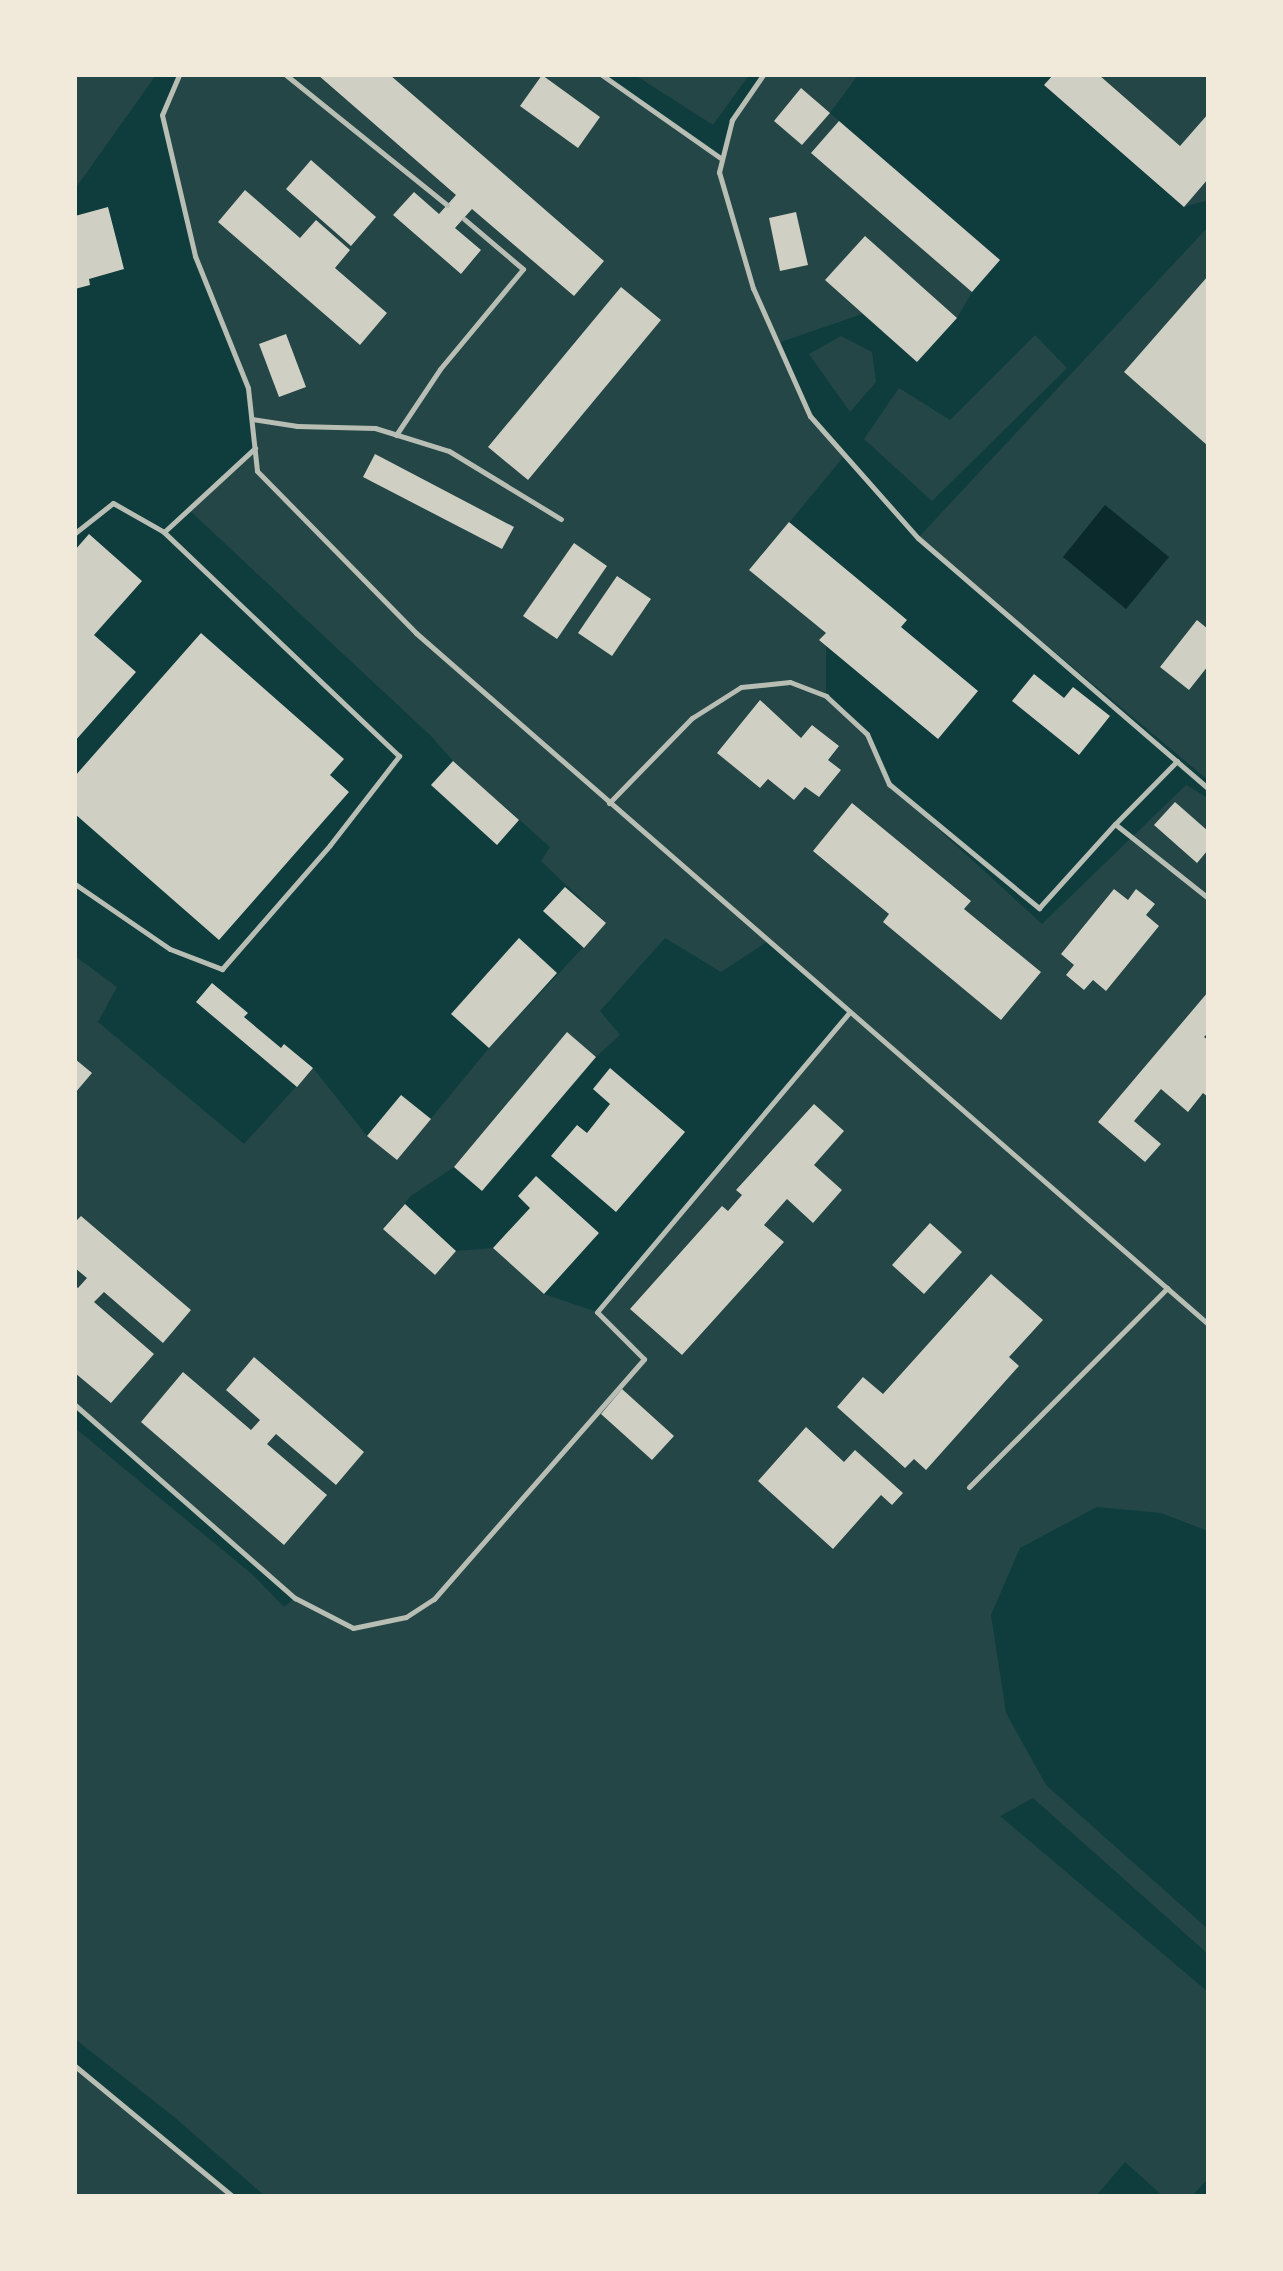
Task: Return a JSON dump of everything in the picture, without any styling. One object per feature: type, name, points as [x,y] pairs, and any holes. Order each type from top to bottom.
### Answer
[{"type":"lane","points":[[178,75],[162,115],[195,256],[248,388],[257,471],[416,634],[1208,1324]]},
{"type":"lane","points":[[286,75],[447,205]]},
{"type":"lane","points":[[602,75],[722,159]]},
{"type":"lane","points":[[762,75],[733,120],[719,172],[753,288],[810,416],[918,538],[1208,788]]},
{"type":"lane","points":[[396,435],[440,369],[523,269],[464,219]]},
{"type":"lane","points":[[251,419],[297,426],[375,428],[449,451],[561,519]]},
{"type":"lane","points":[[163,531],[255,448]]},
{"type":"lane","points":[[75,533],[113,503],[163,531],[398,756],[330,845],[222,969],[170,949],[75,884]]},
{"type":"lane","points":[[609,803],[692,718],[741,687],[790,682],[826,696],[867,734],[889,784],[1039,908],[1177,761]]},
{"type":"lane","points":[[1115,824],[1208,898]]},
{"type":"lane","points":[[75,1405],[295,1598],[353,1628],[406,1616],[434,1599],[644,1359],[597,1312],[850,1012]]},
{"type":"lane","points":[[969,1487],[1167,1288]]},
{"type":"lane","points":[[75,2066],[232,2196]]},
{"type":"shaded area","points":[[75,75],[156,75],[75,189]]},
{"type":"shaded area","points":[[179,75],[602,75],[722,158],[732,120],[763,75],[858,75],[830,113],[1000,260],[972,292],[957,318],[917,362],[862,314],[778,343],[810,416],[845,455],[750,570],[826,633],[826,696],[867,734],[889,784],[1042,924],[1186,785],[1208,798],[1208,1531],[1161,1513],[1097,1507],[1020,1548],[991,1615],[1006,1713],[1046,1785],[1208,1929],[1208,1954],[1033,1798],[1000,1816],[1208,1992],[1208,2179],[1192,2196],[1163,2196],[1125,2162],[1096,2196],[265,2196],[173,2116],[75,2039],[75,1428],[253,1575],[284,1607],[295,1598],[75,1405],[75,956],[117,987],[98,1022],[244,1144],[313,1068],[367,1136],[397,1160],[489,1048],[606,923],[541,861],[550,847],[453,761],[431,736],[188,509],[255,447],[248,388],[195,256],[162,115]],"holes":[[[665,938],[721,972],[768,941],[849,1012],[597,1312],[544,1294],[493,1248],[456,1251],[434,1275],[383,1228],[411,1196],[454,1167],[566,1033],[596,1057],[620,1035],[600,1011]]]},
{"type":"shaded area","points":[[635,75],[749,75],[713,125]]},
{"type":"shaded area","points":[[1053,75],[1208,75],[1208,200],[1184,207],[1044,85]]},
{"type":"shaded area","points":[[1208,227],[1208,276],[1124,372],[1208,446],[1208,780],[918,538]]},
{"type":"shaded area","points":[[1035,335],[1067,368],[932,501],[864,439],[899,388],[950,420]]},
{"type":"shaded area","points":[[841,336],[872,352],[876,382],[850,412],[809,354]]},
{"type":"shaded area","points":[[1105,505],[1169,557],[1126,609],[1063,557]]},
{"type":"shaded area","points":[[75,2066],[232,2196],[75,2196]]},
{"type":"building","points":[[318,75],[390,75],[604,261],[574,296],[472,209],[455,228],[481,250],[461,274],[393,215],[414,192],[439,214],[456,195]]},
{"type":"building","points":[[542,75],[600,117],[578,148],[520,106]]},
{"type":"building","points":[[1053,75],[1099,75],[1180,146],[1208,114],[1208,179],[1184,207],[1044,85]]},
{"type":"building","points":[[801,88],[830,113],[802,145],[774,121]]},
{"type":"building","points":[[839,121],[1000,260],[972,292],[811,153]]},
{"type":"building","points":[[311,160],[376,217],[351,246],[286,189]]},
{"type":"building","points":[[245,190],[300,238],[316,220],[350,250],[335,268],[387,313],[360,345],[218,222]]},
{"type":"building","points":[[108,207],[124,269],[89,279],[90,285],[75,289],[75,216]]},
{"type":"building","points":[[796,212],[808,265],[780,271],[769,218]]},
{"type":"building","points":[[865,236],[957,318],[917,362],[825,280]]},
{"type":"building","points":[[1208,276],[1208,446],[1124,372]]},
{"type":"building","points":[[621,287],[661,320],[528,480],[488,447]]},
{"type":"building","points":[[286,334],[306,387],[279,397],[259,344]]},
{"type":"building","points":[[375,454],[514,527],[502,549],[363,477]]},
{"type":"building","points":[[789,522],[907,620],[901,627],[978,691],[938,739],[819,640],[826,633],[749,570]]},
{"type":"building","points":[[89,534],[142,581],[94,635],[136,672],[75,741],[75,550]]},
{"type":"building","points":[[574,543],[607,566],[557,639],[523,616]]},
{"type":"building","points":[[617,576],[651,599],[612,656],[578,633]]},
{"type":"building","points":[[1197,620],[1208,629],[1208,666],[1189,690],[1160,667]]},
{"type":"building","points":[[201,633],[344,759],[330,775],[349,792],[219,940],[75,814],[75,776]]},
{"type":"building","points":[[1034,674],[1064,698],[1073,687],[1110,716],[1079,755],[1012,701]]},
{"type":"building","points":[[760,700],[801,738],[812,725],[839,746],[828,760],[841,770],[819,797],[805,787],[794,800],[768,779],[760,788],[717,753]]},
{"type":"building","points":[[453,761],[519,820],[497,845],[431,785]]},
{"type":"building","points":[[1175,802],[1208,831],[1208,850],[1197,863],[1154,825]]},
{"type":"building","points":[[852,803],[971,901],[964,909],[1041,972],[1001,1020],[883,922],[889,914],[813,851]]},
{"type":"building","points":[[565,887],[606,923],[584,948],[543,911]]},
{"type":"building","points":[[1114,889],[1128,900],[1136,889],[1155,904],[1146,915],[1159,926],[1106,991],[1093,980],[1084,990],[1066,975],[1074,965],[1061,954]]},
{"type":"building","points":[[519,938],[557,973],[489,1048],[451,1014]]},
{"type":"building","points":[[212,983],[248,1013],[244,1017],[281,1048],[284,1044],[313,1068],[297,1087],[196,1002]]},
{"type":"building","points":[[1208,992],[1208,1033],[1204,1037],[1208,1040],[1208,1097],[1203,1093],[1188,1112],[1161,1089],[1134,1121],[1161,1144],[1145,1162],[1098,1122]]},
{"type":"building","points":[[567,1032],[596,1057],[482,1191],[454,1167]]},
{"type":"building","points":[[75,1059],[92,1073],[75,1093]]},
{"type":"building","points":[[610,1068],[685,1132],[616,1212],[551,1156],[577,1125],[587,1133],[610,1104],[593,1089]]},
{"type":"building","points":[[401,1095],[431,1119],[397,1160],[367,1136]]},
{"type":"building","points":[[814,1104],[844,1131],[814,1165],[842,1190],[813,1223],[787,1199],[764,1225],[784,1242],[682,1355],[630,1309],[722,1206],[728,1211],[742,1195],[736,1190]]},
{"type":"building","points":[[536,1176],[599,1233],[544,1294],[493,1248],[530,1208],[518,1196]]},
{"type":"building","points":[[405,1204],[456,1251],[435,1275],[383,1229]]},
{"type":"building","points":[[81,1216],[191,1310],[163,1343],[104,1292],[94,1302],[154,1354],[111,1403],[75,1373],[75,1286],[78,1288],[87,1278],[75,1268],[75,1222]]},
{"type":"building","points":[[930,1223],[962,1252],[924,1294],[892,1265]]},
{"type":"building","points":[[991,1274],[1043,1320],[1009,1357],[1019,1366],[926,1470],[914,1459],[905,1468],[837,1407],[863,1377],[883,1394]]},
{"type":"building","points":[[254,1357],[364,1452],[336,1485],[276,1434],[267,1444],[327,1495],[284,1545],[141,1422],[183,1372],[251,1430],[260,1420],[226,1390]]},
{"type":"building","points":[[622,1389],[674,1436],[652,1460],[601,1414]]},
{"type":"building","points":[[806,1427],[844,1462],[855,1450],[903,1493],[892,1505],[881,1495],[833,1549],[758,1481]]}]
